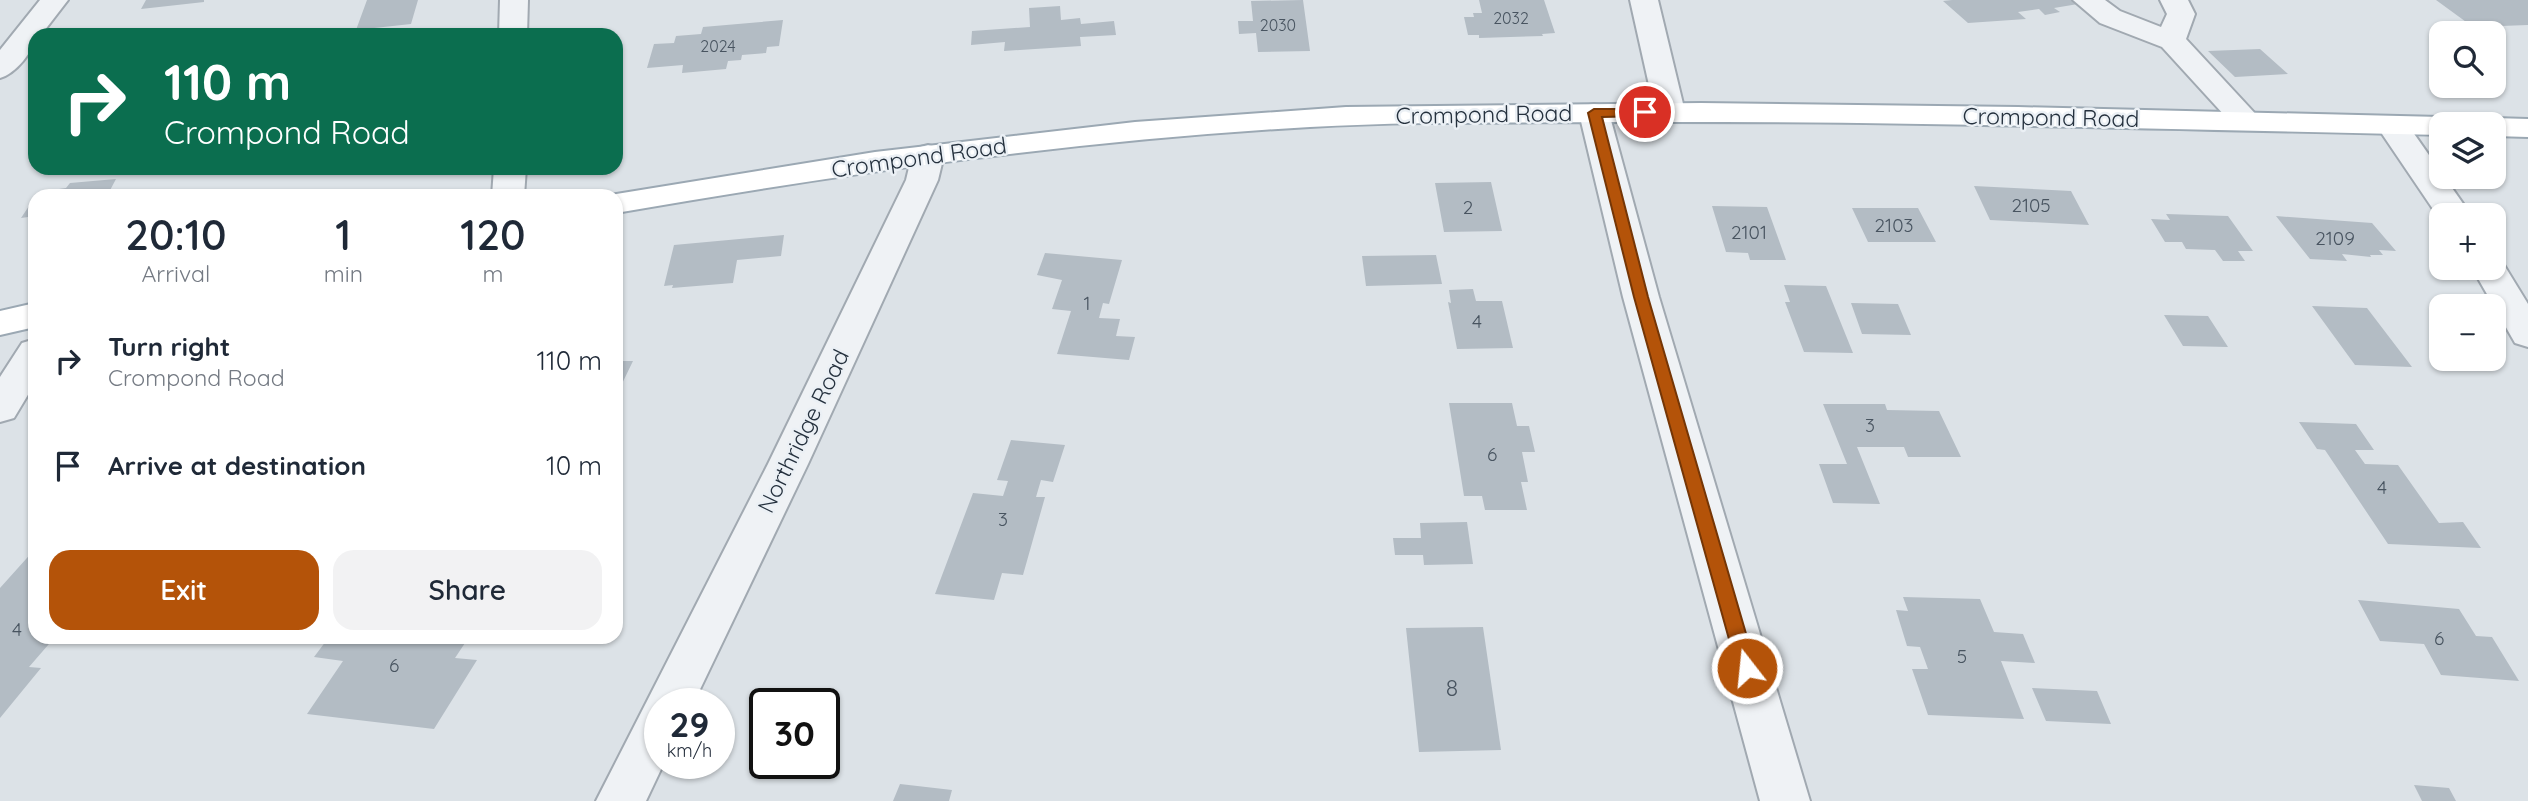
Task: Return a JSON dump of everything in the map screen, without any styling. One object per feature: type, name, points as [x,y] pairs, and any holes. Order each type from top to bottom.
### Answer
[{"type":"main road","name":"Crompond Road","points":[[623,202],[928,155],[1124,132],[1252,122],[1407,115],[1670,112],[2429,126]]},
{"type":"main road","points":[[2506,127],[2528,128]]},
{"type":"main road","points":[[0,323],[28,317]]},
{"type":"street","points":[[32,28],[54,0]]},
{"type":"street","points":[[513,28],[514,0]]},
{"type":"street","points":[[1644,0],[1670,112]]},
{"type":"street","points":[[2087,0],[2110,17],[2172,41],[2247,121]]},
{"type":"street","points":[[2172,41],[2173,31],[2181,14],[2174,0]]},
{"type":"street","points":[[0,69],[28,33]]},
{"type":"street","points":[[1594,113],[1645,310],[1785,801]]},
{"type":"street","points":[[2392,125],[2446,203]]},
{"type":"street","name":"Northridge Road","points":[[677,688],[788,464],[911,205],[922,180],[928,155]]},
{"type":"street","points":[[2496,280],[2528,334]]},
{"type":"street","points":[[0,408],[28,363]]},
{"type":"street","points":[[621,801],[644,754]]},
{"type":"building","points":[[146,0],[204,0],[204,2],[141,9]]},
{"type":"building","points":[[367,0],[418,0],[411,24],[357,28]]},
{"type":"building","points":[[1303,0],[1310,51],[1258,52],[1256,33],[1239,34],[1238,21],[1253,21],[1251,1]]},
{"type":"building","points":[[1479,0],[1544,0],[1555,33],[1542,34],[1543,36],[1479,38],[1479,35],[1468,35],[1464,17],[1474,17],[1473,13],[1482,13]]},
{"type":"building","points":[[2072,0],[2078,4],[2054,8],[2060,12],[2045,15],[2039,9],[2018,12],[2026,19],[1968,23],[1943,1]]},
{"type":"building","points":[[2436,0],[2528,0],[2528,25],[2506,26],[2506,21],[2465,21]]},
{"type":"building","points":[[1060,6],[1061,20],[1080,18],[1081,24],[1114,21],[1116,35],[1080,37],[1081,46],[1004,51],[1005,42],[971,45],[972,31],[1030,27],[1029,8]]},
{"type":"building","points":[[783,20],[779,46],[767,47],[766,53],[742,55],[741,60],[728,61],[726,69],[682,73],[683,65],[647,68],[654,44],[674,43],[676,36],[701,34],[703,27]]},
{"type":"building","points":[[2260,49],[2288,74],[2235,77],[2208,51]]},
{"type":"building","points":[[116,179],[111,189],[59,189],[66,188],[70,183]]},
{"type":"building","points":[[1491,182],[1502,231],[1444,232],[1435,183]]},
{"type":"building","points":[[1974,186],[2071,191],[2089,225],[1990,220]]},
{"type":"building","points":[[1712,206],[1767,207],[1786,260],[1750,260],[1748,253],[1726,252]]},
{"type":"building","points":[[28,208],[28,217],[21,218]]},
{"type":"building","points":[[1852,208],[1918,208],[1936,242],[1868,242]]},
{"type":"building","points":[[2166,214],[2228,216],[2253,251],[2238,251],[2245,261],[2223,261],[2215,250],[2186,249],[2182,242],[2165,242],[2151,219],[2170,220]]},
{"type":"building","points":[[2276,216],[2372,223],[2396,251],[2379,250],[2383,255],[2370,255],[2371,257],[2342,254],[2347,261],[2310,259]]},
{"type":"building","points":[[784,235],[781,256],[737,260],[733,283],[672,288],[673,285],[664,286],[674,245]]},
{"type":"building","points":[[1045,253],[1122,260],[1109,304],[1103,303],[1099,318],[1120,319],[1116,336],[1135,337],[1129,360],[1057,354],[1071,311],[1052,309],[1062,280],[1037,275]]},
{"type":"building","points":[[1436,255],[1442,284],[1366,286],[1362,256]]},
{"type":"building","points":[[1784,285],[1826,286],[1853,353],[1804,352],[1785,302],[1790,302]]},
{"type":"building","points":[[1473,289],[1476,301],[1502,301],[1513,348],[1457,349],[1448,302],[1451,303],[1449,290]]},
{"type":"building","points":[[1851,303],[1898,304],[1911,335],[1862,334]]},
{"type":"building","points":[[2312,306],[2367,308],[2412,367],[2355,365]]},
{"type":"building","points":[[2164,315],[2208,316],[2228,347],[2183,346]]},
{"type":"building","points":[[623,361],[633,361],[623,382]]},
{"type":"building","points":[[1449,403],[1512,403],[1517,426],[1529,426],[1535,452],[1522,452],[1528,482],[1521,482],[1527,510],[1485,510],[1482,496],[1464,496]]},
{"type":"building","points":[[1823,404],[1885,404],[1887,410],[1939,411],[1961,457],[1908,457],[1904,447],[1857,447],[1880,504],[1833,503],[1819,464],[1847,464]]},
{"type":"building","points":[[2299,422],[2356,424],[2374,450],[2355,450],[2365,464],[2398,465],[2439,523],[2463,522],[2481,548],[2388,544],[2325,450],[2317,449]]},
{"type":"building","points":[[1011,440],[1065,445],[1053,482],[1041,480],[1036,497],[1045,497],[1023,575],[1002,573],[994,600],[935,594],[973,493],[1003,496],[1008,481],[997,480]]},
{"type":"building","points":[[1467,522],[1473,564],[1424,565],[1423,555],[1395,555],[1393,538],[1421,538],[1420,523]]},
{"type":"building","points":[[28,557],[28,644],[49,644],[29,667],[41,668],[0,718],[0,588]]},
{"type":"building","points":[[1903,597],[1980,599],[1994,632],[2023,634],[2035,663],[2001,661],[2024,719],[1928,715],[1912,669],[1928,669],[1920,647],[1907,646],[1896,610],[1908,611]]},
{"type":"building","points":[[2358,600],[2459,609],[2476,636],[2492,637],[2519,681],[2441,675],[2424,644],[2380,641]]},
{"type":"building","points":[[1483,627],[1501,750],[1419,752],[1406,628]]},
{"type":"building","points":[[324,644],[464,644],[455,658],[477,660],[434,729],[307,714],[343,661],[314,657]]},
{"type":"building","points":[[2032,688],[2097,691],[2111,724],[2046,721]]},
{"type":"building","points":[[900,784],[952,790],[949,801],[893,801]]},
{"type":"building","points":[[2414,785],[2449,788],[2456,801],[2422,801]]},
{"type":"route","points":[[1645,112],[1594,113],[1641,297],[1747,668]]}]
